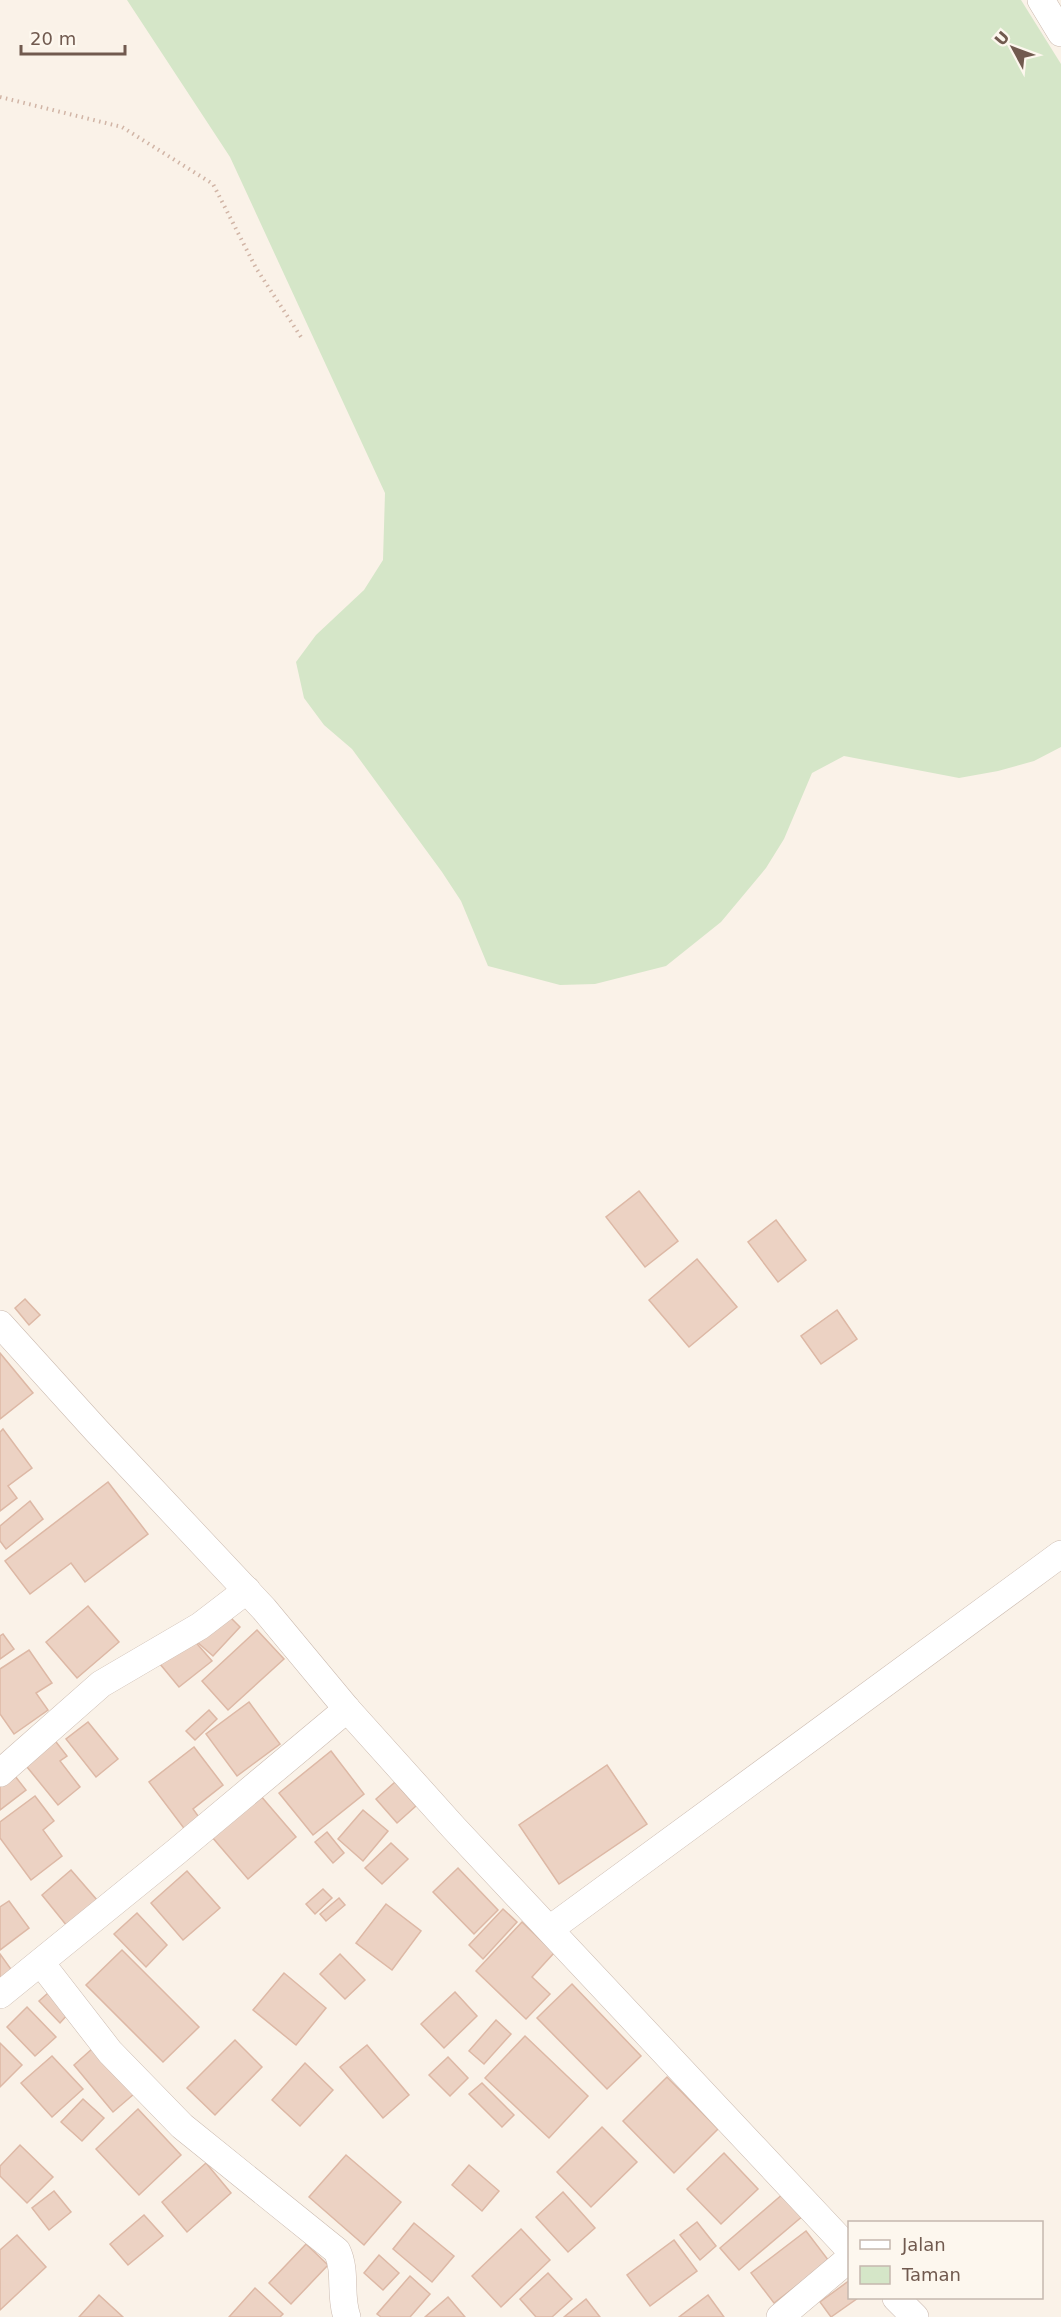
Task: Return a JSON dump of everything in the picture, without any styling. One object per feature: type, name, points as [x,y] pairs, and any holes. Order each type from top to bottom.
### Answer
[{"type":"street","points":[[1041,0],[1061,33]]},
{"type":"street","points":[[0,1324],[247,1590],[347,1709],[454,1828],[848,2249]]},
{"type":"street","points":[[550,1929],[1061,1554]]},
{"type":"street","points":[[0,1773],[101,1684],[200,1626],[247,1590]]},
{"type":"street","points":[[0,1995],[347,1709]]},
{"type":"street","points":[[41,1963],[110,2052],[168,2112],[337,2251],[342,2265],[342,2295],[347,2317]]},
{"type":"street","points":[[780,2317],[848,2259]]},
{"type":"street","points":[[897,2299],[915,2317]]},
{"type":"path","points":[[0,98],[122,127],[213,184],[256,268],[301,338]]},
{"type":"green space","points":[[127,0],[1021,0],[1061,64],[1061,747],[1034,761],[959,778],[844,756],[812,773],[784,839],[766,868],[721,922],[666,966],[595,984],[560,985],[488,966],[461,901],[442,872],[352,749],[324,725],[304,698],[296,662],[316,635],[364,590],[383,560],[385,493],[230,157]]},
{"type":"building","points":[[639,1191],[678,1241],[645,1267],[606,1217]]},
{"type":"building","points":[[776,1220],[806,1260],[778,1282],[748,1242]]},
{"type":"building","points":[[697,1259],[737,1307],[689,1347],[649,1300]]},
{"type":"building","points":[[25,1299],[40,1315],[29,1325],[15,1308]]},
{"type":"building","points":[[837,1310],[857,1339],[821,1364],[801,1336]]},
{"type":"building","points":[[0,1353],[33,1393],[0,1419]]},
{"type":"building","points":[[3,1429],[32,1468],[8,1486],[17,1498],[0,1511],[0,1432]]},
{"type":"building","points":[[108,1482],[148,1534],[85,1582],[71,1563],[30,1594],[5,1561]]},
{"type":"building","points":[[30,1501],[43,1519],[6,1549],[0,1541],[0,1526]]},
{"type":"building","points":[[88,1606],[119,1642],[77,1678],[46,1642]]},
{"type":"building","points":[[224,1611],[240,1627],[213,1656],[196,1641]]},
{"type":"building","points":[[257,1630],[284,1659],[228,1710],[202,1681]]},
{"type":"building","points":[[3,1634],[14,1649],[0,1659],[0,1636]]},
{"type":"building","points":[[192,1638],[212,1661],[179,1687],[160,1664]]},
{"type":"building","points":[[29,1650],[52,1683],[36,1693],[48,1710],[14,1734],[0,1714],[0,1669]]},
{"type":"building","points":[[249,1702],[280,1744],[237,1776],[206,1734]]},
{"type":"building","points":[[209,1710],[217,1719],[195,1740],[186,1731]]},
{"type":"building","points":[[88,1722],[118,1759],[96,1777],[66,1739]]},
{"type":"building","points":[[53,1738],[67,1756],[60,1761],[80,1787],[58,1805],[23,1762]]},
{"type":"building","points":[[194,1747],[223,1785],[193,1809],[201,1820],[186,1831],[149,1782]]},
{"type":"building","points":[[331,1751],[364,1794],[313,1835],[279,1793]]},
{"type":"building","points":[[607,1765],[647,1824],[559,1884],[519,1825]]},
{"type":"building","points":[[11,1771],[26,1790],[0,1810],[0,1780]]},
{"type":"building","points":[[395,1782],[416,1806],[397,1823],[376,1799]]},
{"type":"building","points":[[260,1795],[296,1837],[248,1879],[212,1837]]},
{"type":"building","points":[[35,1796],[54,1821],[43,1830],[62,1856],[31,1880],[0,1838],[0,1822]]},
{"type":"building","points":[[363,1810],[388,1831],[363,1861],[338,1839]]},
{"type":"building","points":[[327,1832],[344,1853],[333,1863],[315,1842]]},
{"type":"building","points":[[391,1843],[408,1859],[382,1884],[365,1868]]},
{"type":"building","points":[[458,1868],[498,1910],[474,1934],[433,1892]]},
{"type":"building","points":[[71,1870],[97,1900],[67,1926],[42,1895]]},
{"type":"building","points":[[187,1871],[220,1908],[183,1940],[151,1903]]},
{"type":"building","points":[[323,1889],[332,1898],[315,1914],[306,1904]]},
{"type":"building","points":[[339,1898],[345,1905],[326,1921],[320,1914]]},
{"type":"building","points":[[9,1901],[29,1928],[0,1950],[0,1907]]},
{"type":"building","points":[[386,1904],[421,1931],[392,1970],[356,1943]]},
{"type":"building","points":[[503,1909],[517,1922],[483,1959],[469,1945]]},
{"type":"building","points":[[137,1913],[167,1945],[146,1967],[114,1934]]},
{"type":"building","points":[[522,1922],[554,1953],[532,1977],[550,1994],[526,2019],[476,1971]]},
{"type":"building","points":[[122,1950],[199,2027],[163,2062],[86,1985]]},
{"type":"building","points":[[0,1954],[13,1972],[0,1982]]},
{"type":"building","points":[[340,1954],[365,1980],[345,1999],[320,1974]]},
{"type":"building","points":[[284,1973],[326,2008],[296,2045],[253,2010]]},
{"type":"building","points":[[572,1984],[641,2056],[607,2089],[537,2018]]},
{"type":"building","points":[[455,1992],[477,2016],[444,2048],[421,2024]]},
{"type":"building","points":[[48,1993],[68,2014],[60,2023],[39,2001]]},
{"type":"building","points":[[27,2007],[56,2037],[35,2056],[7,2027]]},
{"type":"building","points":[[496,2020],[511,2034],[484,2064],[469,2051]]},
{"type":"building","points":[[525,2036],[588,2096],[549,2138],[485,2078]]},
{"type":"building","points":[[235,2040],[262,2067],[215,2115],[187,2088]]},
{"type":"building","points":[[0,2043],[22,2065],[0,2087]]},
{"type":"building","points":[[367,2045],[409,2095],[383,2118],[340,2067]]},
{"type":"building","points":[[93,2048],[134,2094],[113,2112],[74,2065]]},
{"type":"building","points":[[52,2056],[83,2089],[52,2117],[21,2083]]},
{"type":"building","points":[[448,2057],[468,2078],[450,2096],[429,2075]]},
{"type":"building","points":[[305,2063],[333,2090],[300,2126],[272,2100]]},
{"type":"building","points":[[667,2077],[718,2129],[674,2173],[623,2121]]},
{"type":"building","points":[[482,2083],[514,2115],[502,2127],[469,2094]]},
{"type":"building","points":[[83,2099],[104,2118],[82,2141],[61,2122]]},
{"type":"building","points":[[138,2109],[181,2155],[139,2195],[96,2149]]},
{"type":"building","points":[[602,2127],[637,2162],[591,2207],[557,2172]]},
{"type":"building","points":[[20,2145],[53,2177],[27,2203],[0,2176],[0,2166]]},
{"type":"building","points":[[724,2153],[758,2189],[721,2224],[687,2189]]},
{"type":"building","points":[[346,2155],[401,2202],[364,2245],[309,2197]]},
{"type":"building","points":[[206,2163],[231,2193],[187,2232],[162,2202]]},
{"type":"building","points":[[469,2165],[499,2191],[482,2211],[452,2185]]},
{"type":"building","points":[[54,2191],[71,2212],[49,2230],[32,2208]]},
{"type":"building","points":[[563,2192],[595,2228],[568,2252],[536,2217]]},
{"type":"building","points":[[784,2193],[804,2215],[739,2270],[720,2248]]},
{"type":"building","points":[[144,2215],[163,2236],[128,2265],[110,2244]]},
{"type":"building","points":[[697,2222],[716,2246],[700,2260],[680,2235]]},
{"type":"building","points":[[414,2223],[454,2256],[432,2282],[393,2249]]},
{"type":"building","points":[[521,2229],[550,2260],[501,2307],[472,2276]]},
{"type":"building","points":[[806,2231],[829,2261],[774,2303],[751,2273]]},
{"type":"building","points":[[17,2235],[46,2267],[0,2310],[0,2250]]},
{"type":"building","points":[[674,2240],[697,2271],[650,2306],[627,2275]]},
{"type":"building","points":[[306,2244],[328,2265],[291,2304],[269,2283]]},
{"type":"building","points":[[379,2255],[399,2273],[383,2290],[364,2273]]},
{"type":"building","points":[[548,2273],[572,2299],[552,2317],[536,2317],[520,2299]]},
{"type":"building","points":[[410,2276],[430,2294],[410,2317],[381,2317],[377,2314]]},
{"type":"building","points":[[848,2281],[848,2299],[857,2299],[831,2317],[820,2302]]},
{"type":"building","points":[[255,2288],[283,2314],[280,2317],[229,2317]]},
{"type":"building","points":[[99,2295],[123,2317],[79,2317]]},
{"type":"building","points":[[708,2295],[724,2317],[679,2317]]},
{"type":"building","points":[[448,2297],[465,2317],[425,2317]]},
{"type":"building","points":[[586,2299],[600,2317],[564,2317]]}]
